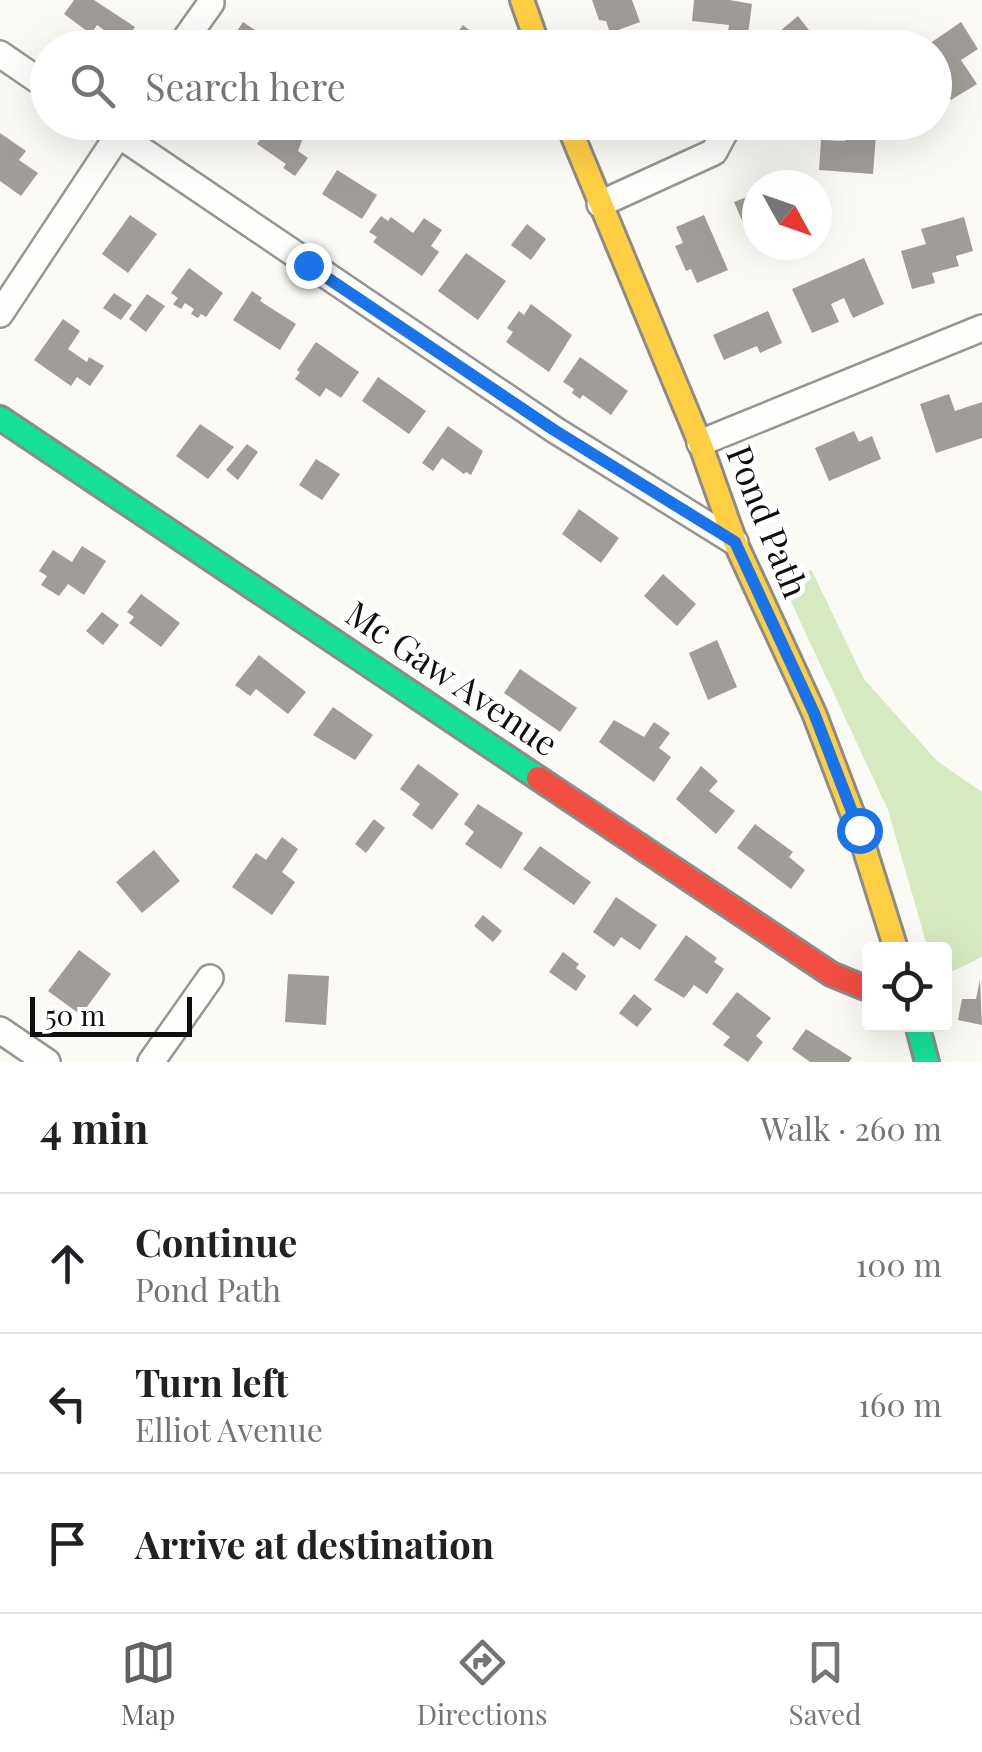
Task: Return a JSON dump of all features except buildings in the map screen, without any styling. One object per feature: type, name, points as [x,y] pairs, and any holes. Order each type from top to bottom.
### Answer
[{"type":"street","points":[[522,0],[533,30]]},
{"type":"street","points":[[192,30],[211,3]]},
{"type":"street","points":[[0,54],[30,74]]},
{"type":"street","points":[[0,314],[107,140]]},
{"type":"street","points":[[134,140],[554,430],[735,542]]},
{"type":"street","name":"Pond Path","points":[[575,140],[700,443],[735,542],[814,713],[859,830],[894,942]]},
{"type":"street","points":[[600,204],[714,152],[720,140]]},
{"type":"street","points":[[700,443],[982,328]]},
{"type":"street","name":"Mc Gaw Avenue","points":[[0,418],[832,974],[862,987]]},
{"type":"street","points":[[152,1062],[210,978]]},
{"type":"street","points":[[0,1030],[46,1062]]},
{"type":"street","points":[[919,1032],[928,1062]]},
{"type":"green space","points":[[811,569],[864,679],[937,761],[982,792],[982,957],[952,972],[952,942],[926,942],[888,810],[787,593]]},
{"type":"traffic: fast","points":[[0,418],[538,778]]},
{"type":"traffic: fast","points":[[919,1032],[927,1062]]},
{"type":"traffic: slow","points":[[522,0],[533,30]]},
{"type":"traffic: slow","points":[[574,140],[700,443],[735,542],[814,713],[859,831],[894,942]]},
{"type":"traffic: jam","points":[[538,778],[831,974],[862,987]]},
{"type":"route","points":[[308,265],[554,430],[735,542],[814,713],[859,830]]}]
